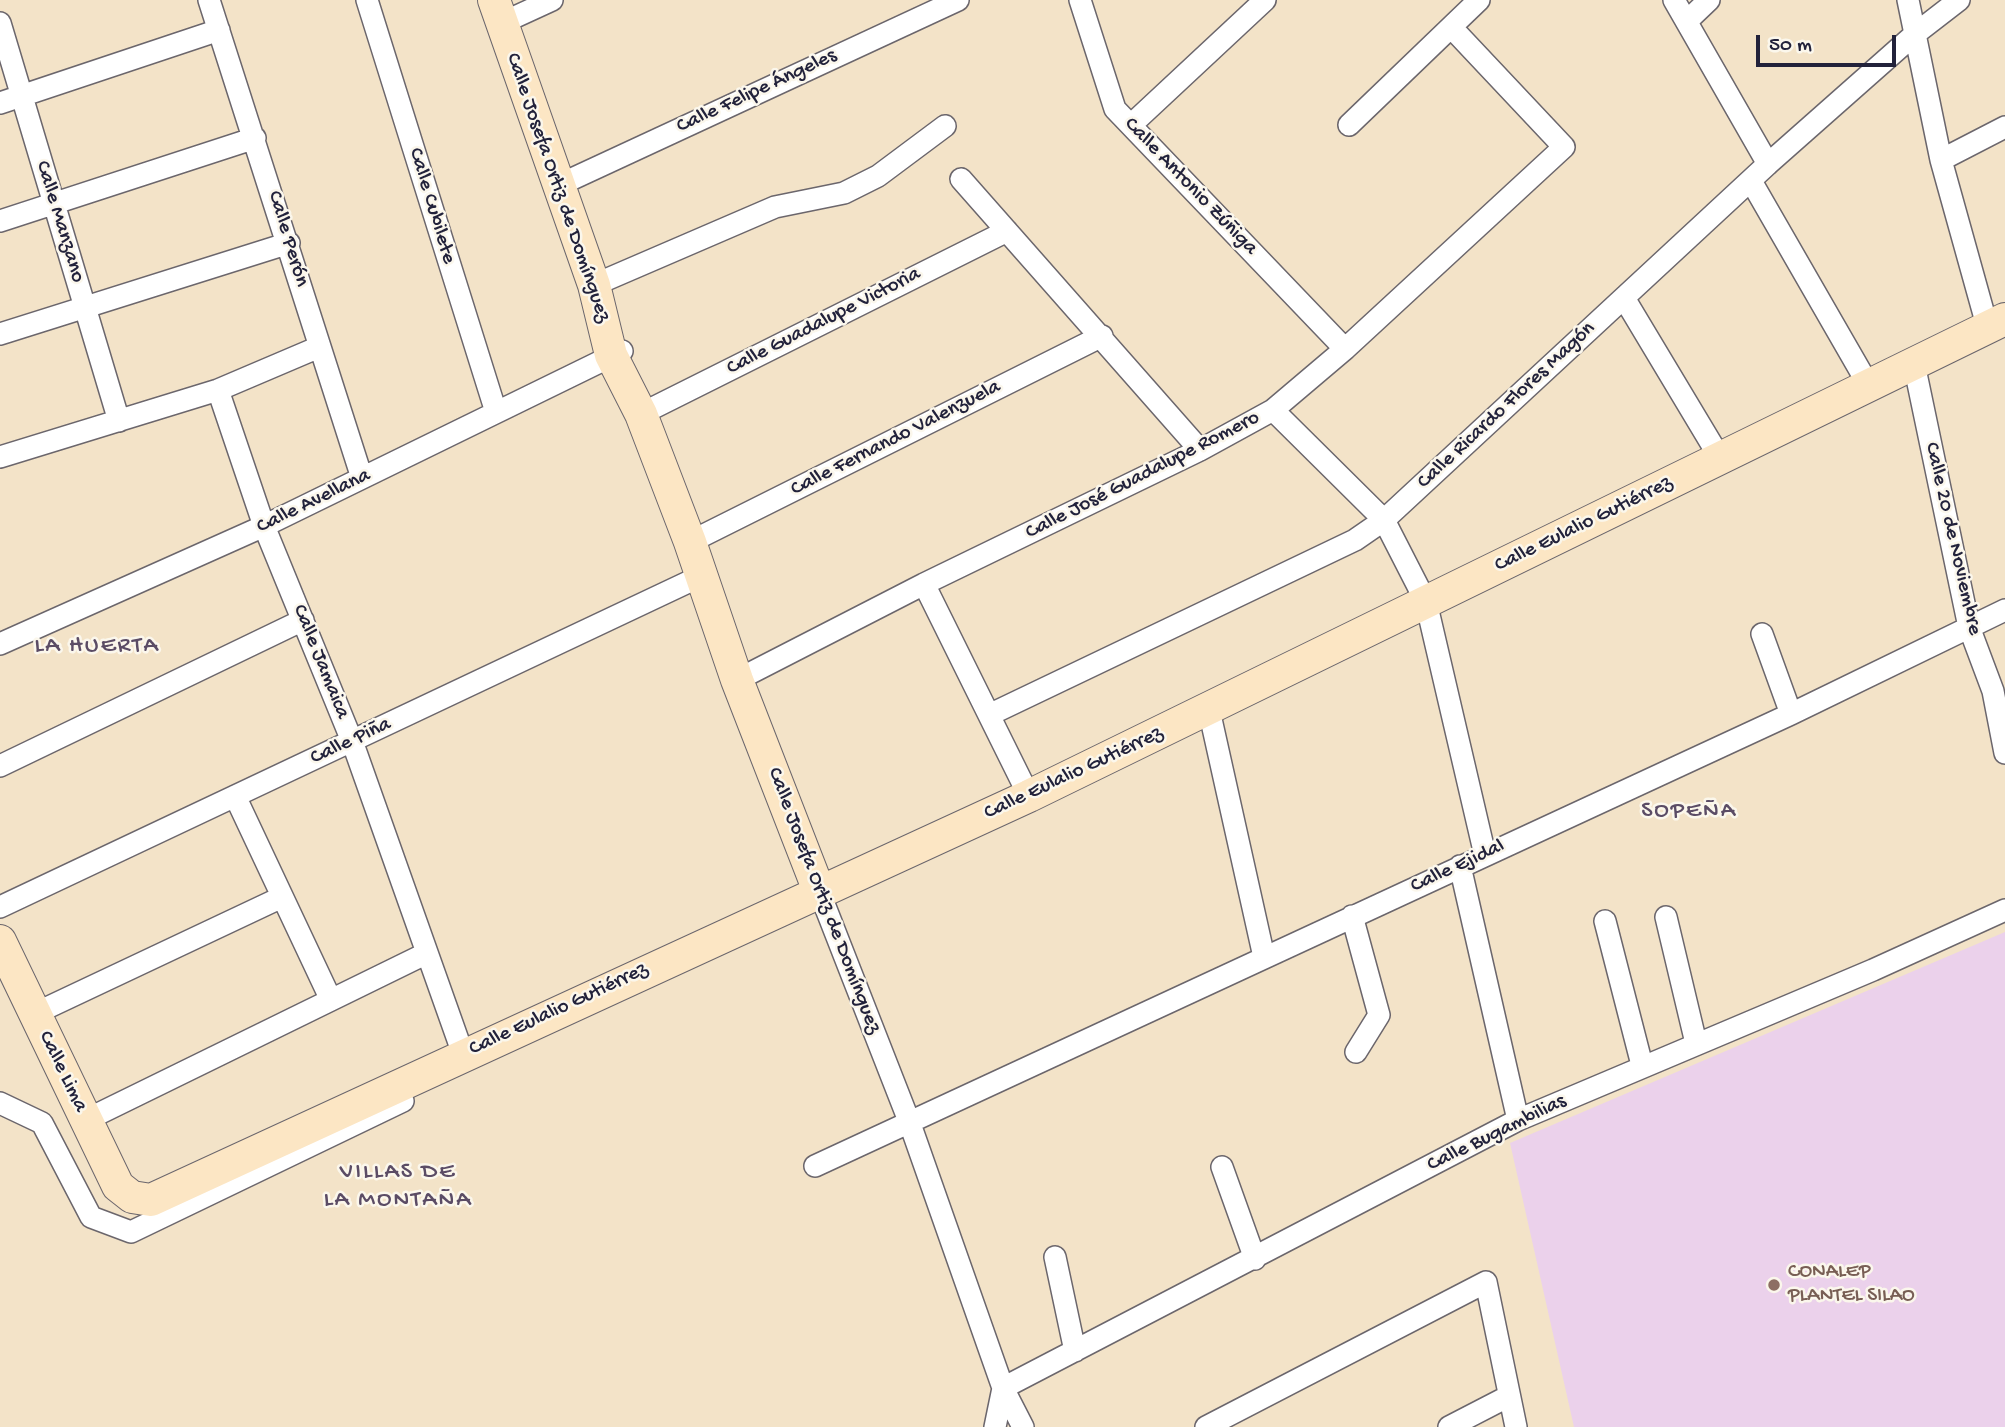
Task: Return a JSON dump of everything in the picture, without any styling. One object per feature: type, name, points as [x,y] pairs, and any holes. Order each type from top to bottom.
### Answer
[{"type":"street","name":"Calle Perón","points":[[209,0],[289,243],[319,347],[362,478]]},
{"type":"street","name":"Calle Cubilete","points":[[366,0],[496,412]]},
{"type":"street","points":[[503,10],[552,0]]},
{"type":"street","name":"Calle Felipe Ángeles","points":[[564,182],[958,0]]},
{"type":"street","name":"Calle Antonio Zúñiga","points":[[1080,0],[1115,109],[1345,349]]},
{"type":"street","points":[[1131,125],[1265,0]]},
{"type":"street","points":[[1349,125],[1479,0]]},
{"type":"street","points":[[1674,0],[1768,164]]},
{"type":"street","points":[[1687,21],[1709,0]]},
{"type":"street","points":[[1908,0],[1941,160],[1996,324]]},
{"type":"street","name":"Calle Ricardo Flores Magón","points":[[989,715],[1355,540],[1384,520],[1768,164],[1915,34],[1959,0]]},
{"type":"street","name":"Calle Josefa Ortiz de Domínguez","points":[[503,10],[600,282],[619,360],[690,542],[737,680],[909,1121],[1003,1388],[1023,1427]]},
{"type":"street","name":"Calle Manzano","points":[[0,23],[120,421]]},
{"type":"street","name":"Calle José Guadalupe Romero","points":[[737,680],[924,584],[1200,450],[1273,410],[1345,349],[1564,146],[1451,27]]},
{"type":"street","points":[[0,103],[219,30]]},
{"type":"street","points":[[600,282],[775,207],[845,193],[878,176],[945,126]]},
{"type":"street","points":[[1941,160],[2005,127]]},
{"type":"street","points":[[0,221],[255,138]]},
{"type":"street","points":[[961,179],[1200,450]]},
{"type":"street","points":[[1751,181],[1870,386]]},
{"type":"street","name":"Calle Guadalupe Victoria","points":[[641,414],[1007,231]]},
{"type":"street","points":[[0,334],[289,243]]},
{"type":"street","points":[[1624,298],[1720,458]]},
{"type":"street","name":"Calle Eulalio Gutiérrez","points":[[132,1197],[151,1199],[1029,796],[1996,324]]},
{"type":"street","name":"Calle Fernando Valenzuela","points":[[690,542],[1102,336]]},
{"type":"street","points":[[0,457],[218,390],[319,347]]},
{"type":"street","name":"Calle Avellana","points":[[0,644],[264,526],[496,412],[619,360]]},
{"type":"street","name":"Calle 20 de Noviembre","points":[[1914,364],[1969,627],[1993,691],[2005,753]]},
{"type":"street","name":"Calle Jamaica","points":[[218,390],[264,526],[352,741],[463,1054]]},
{"type":"street","points":[[1273,410],[1384,520],[1426,602],[1485,855]]},
{"type":"street","name":"Calle Piña","points":[[0,907],[701,576]]},
{"type":"street","points":[[924,584],[1029,796]]},
{"type":"street","name":"Calle Ejidal","points":[[816,1166],[1791,713],[2005,610]]},
{"type":"street","points":[[0,766],[303,620]]},
{"type":"street","points":[[1762,634],[1791,713]]},
{"type":"street","points":[[1209,709],[1264,957]]},
{"type":"street","points":[[235,796],[331,1000]]},
{"type":"street","points":[[1460,866],[1518,1120]]},
{"type":"street","points":[[34,1014],[282,897]]},
{"type":"street","name":"Calle Bugambilias","points":[[1003,1388],[1518,1120],[1642,1065],[1873,970],[2005,910]]},
{"type":"street","points":[[1352,916],[1379,1015],[1356,1052]]},
{"type":"street","points":[[1666,917],[1696,1043]]},
{"type":"street","points":[[1605,922],[1642,1065]]},
{"type":"street","name":"Calle Lima","points":[[0,941],[118,1186],[132,1197]]},
{"type":"street","points":[[86,1119],[428,953]]},
{"type":"street","points":[[0,1103],[42,1123],[91,1217],[131,1232],[477,1065],[529,1024]]},
{"type":"street","points":[[1223,1167],[1255,1259]]},
{"type":"street","points":[[1055,1257],[1075,1351]]},
{"type":"street","points":[[1206,1427],[1486,1282],[1516,1427]]},
{"type":"street","points":[[995,1427],[1003,1388]]},
{"type":"street","points":[[1449,1427],[1509,1396]]},
{"type":"shaded area","name":"CONALEP PLANTEL SILAO","points":[[2005,932],[2005,1427],[1574,1427],[1510,1143]]},
{"type":"place","name":"CONALEP PLANTEL SILAO","points":[[1774,1285]]},
{"type":"district","name":"LA HUERTA","points":[[97,647]]},
{"type":"district","name":"SOPEÑA","points":[[1689,812]]},
{"type":"district","name":"VILLAS DE LA MONTAÑA","points":[[398,1187]]}]
